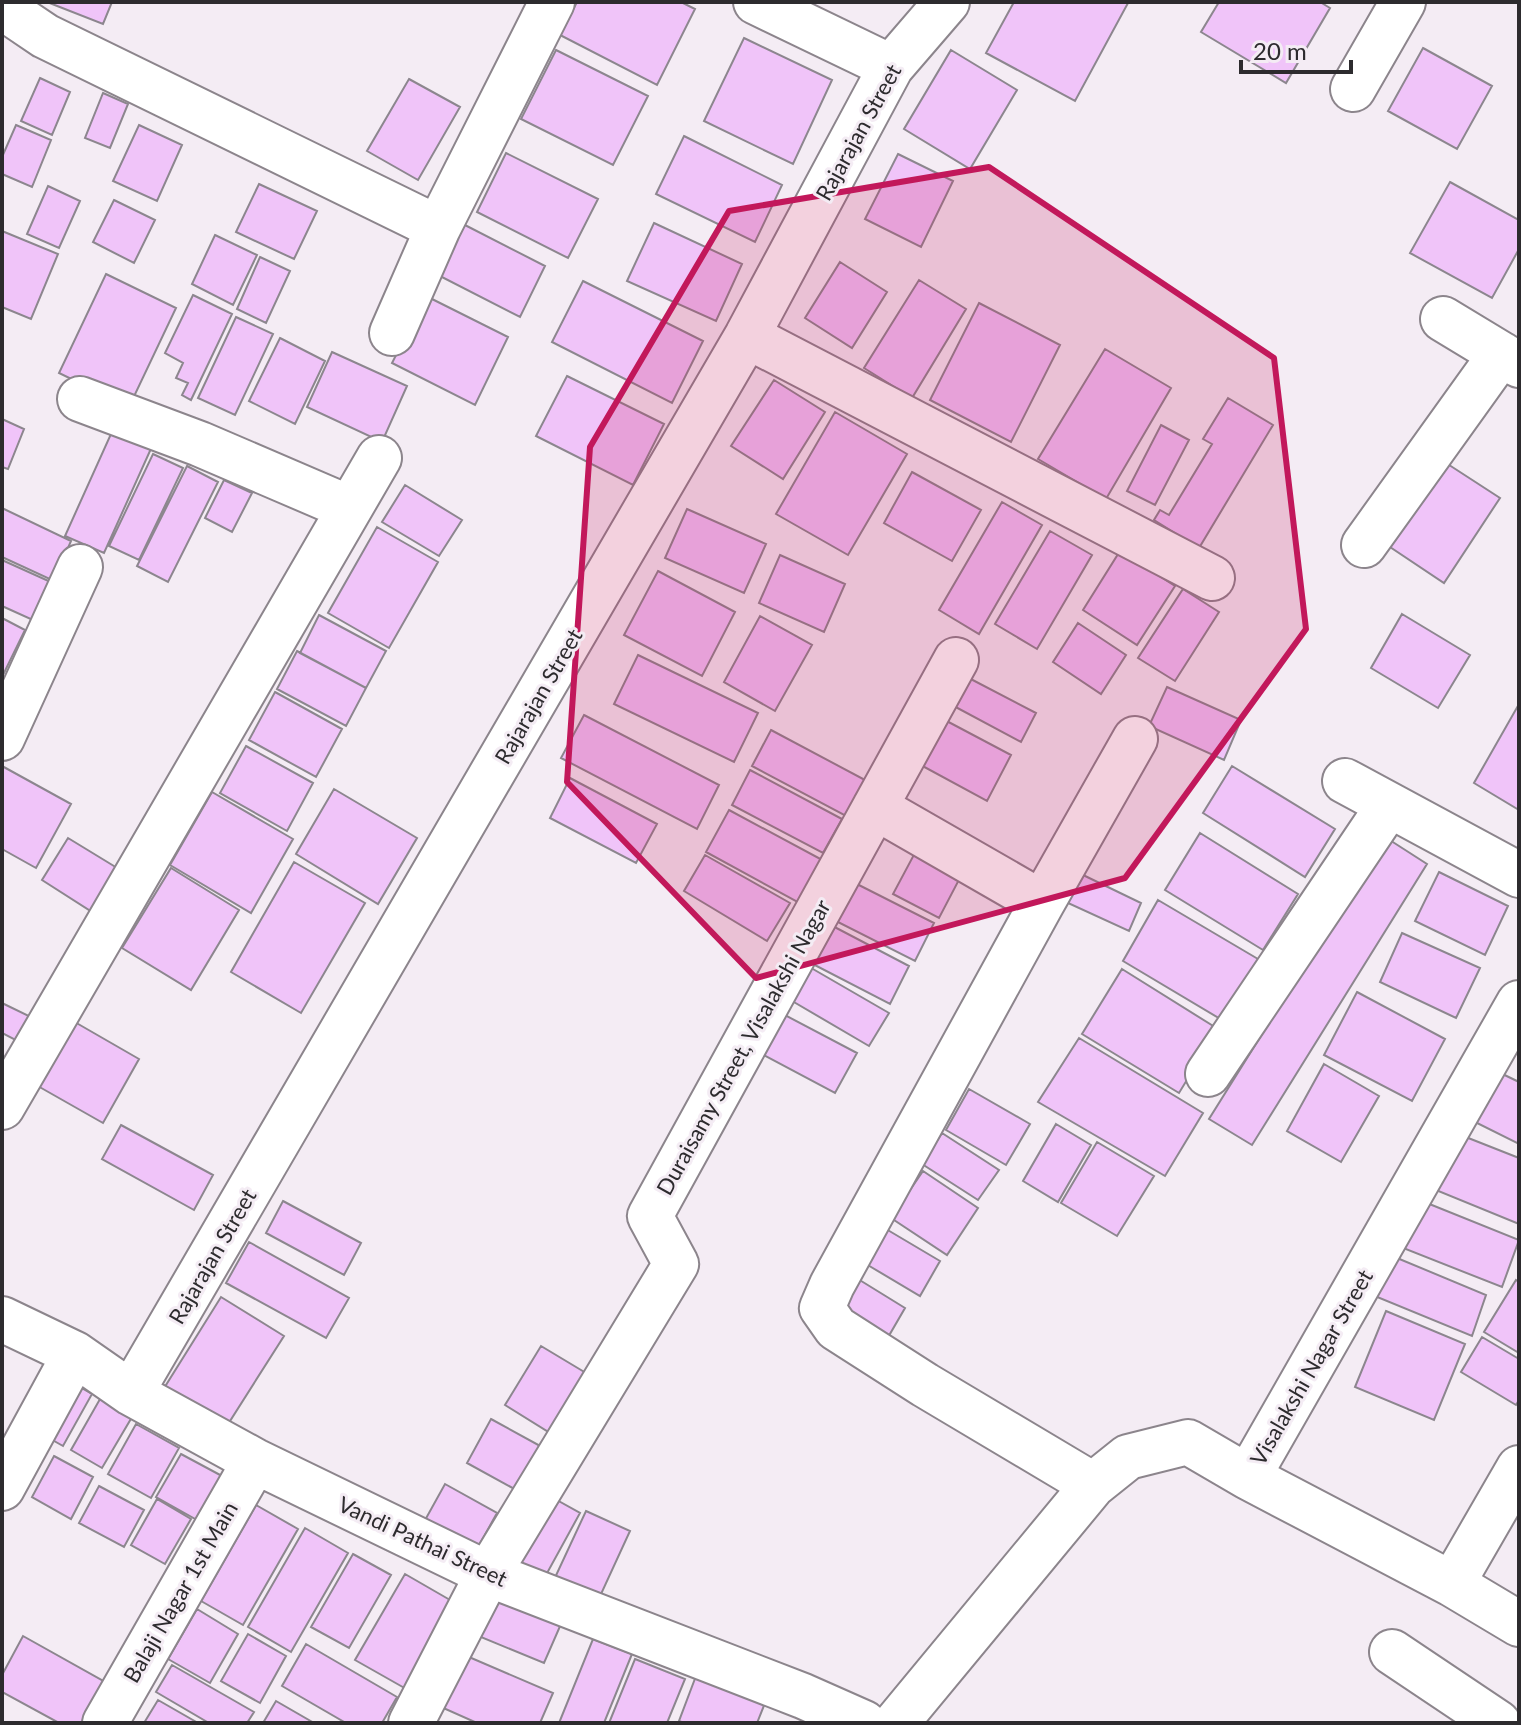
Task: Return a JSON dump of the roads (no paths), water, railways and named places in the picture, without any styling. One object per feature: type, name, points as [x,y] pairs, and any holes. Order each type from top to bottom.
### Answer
[{"type":"street","points":[[392,333],[438,228],[552,2]]},
{"type":"street","points":[[756,2],[891,67]]},
{"type":"street","name":"Rajarajan Street","points":[[131,1393],[747,336],[891,67],[947,2]]},
{"type":"street","points":[[1353,89],[1403,2]]},
{"type":"street","points":[[2,7],[45,36],[438,228]]},
{"type":"street","points":[[1364,545],[1510,359],[1443,319]]},
{"type":"street","points":[[747,336],[1212,578]]},
{"type":"street","points":[[80,399],[200,444],[349,508]]},
{"type":"street","points":[[2,1107],[379,458]]},
{"type":"street","points":[[3,734],[80,567]]},
{"type":"street","name":"Duraisamy Street, Visalakshi Nagar","points":[[411,1723],[488,1574],[676,1264],[650,1216],[956,660]]},
{"type":"street","points":[[1093,1485],[836,1328],[822,1308],[1042,903],[1135,739]]},
{"type":"street","points":[[1345,781],[1519,875]]},
{"type":"street","points":[[1208,1074],[1389,805]]},
{"type":"street","points":[[875,807],[1042,903]]},
{"type":"street","name":"Visalakshi Nagar Street","points":[[896,1723],[1093,1485],[1128,1457],[1188,1442],[1248,1477],[1519,1003]]},
{"type":"street","name":"Vandi Pathai Street","points":[[2,1319],[75,1354],[131,1393],[255,1461],[488,1574],[797,1710],[864,1723]]},
{"type":"street","points":[[2,1488],[75,1354]]},
{"type":"street","name":"Balaji Nagar 1st Main","points":[[105,1723],[255,1461]]},
{"type":"street","points":[[1452,1584],[1519,1468]]},
{"type":"street","points":[[1248,1477],[1452,1584],[1519,1624]]},
{"type":"street","points":[[1392,1652],[1498,1723]]}]
